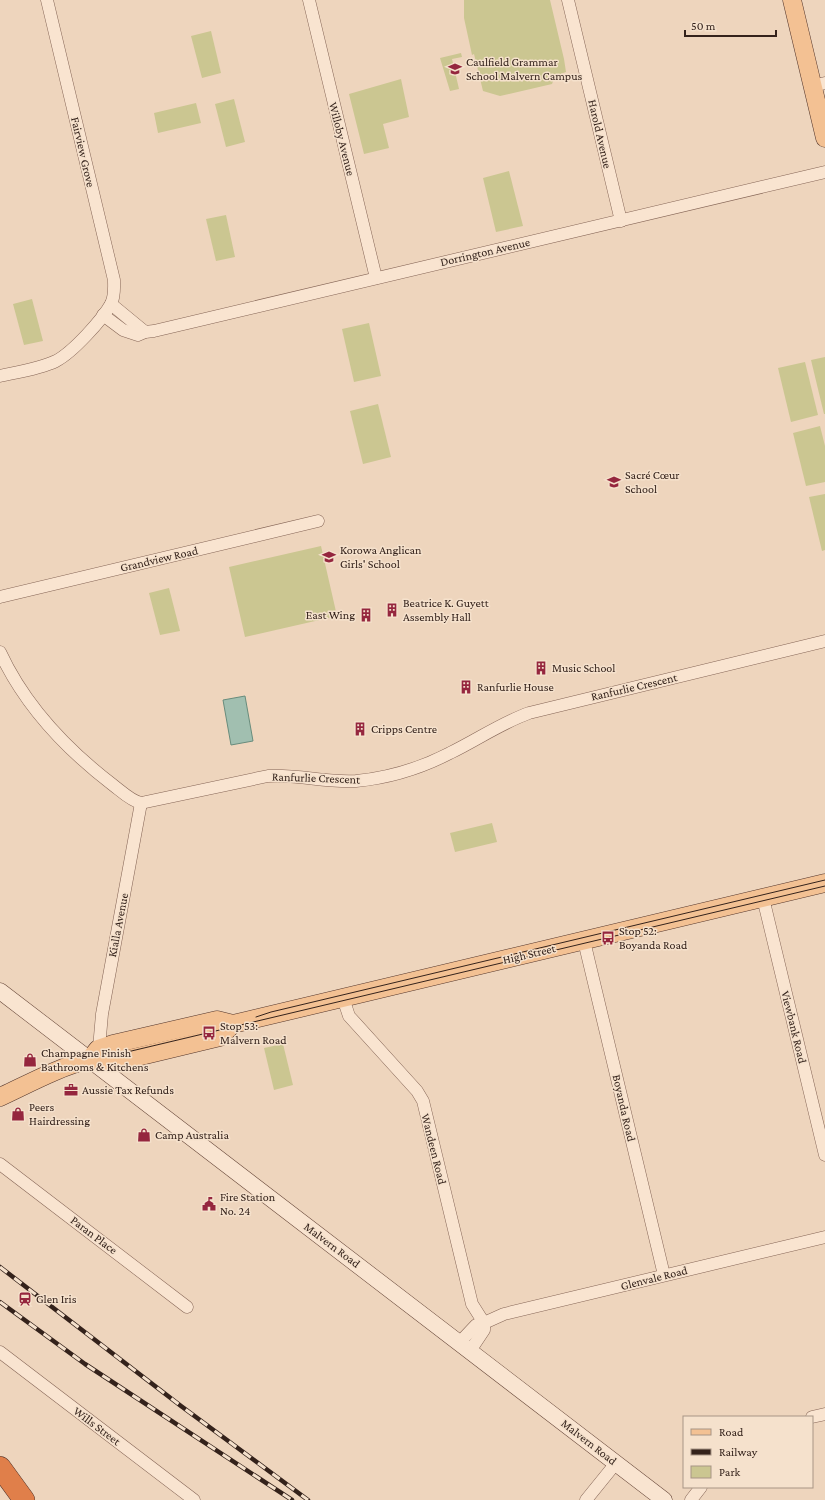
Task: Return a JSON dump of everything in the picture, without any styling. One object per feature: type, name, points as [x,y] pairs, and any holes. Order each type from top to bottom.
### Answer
[{"type":"highway","points":[[0,1467],[24,1500]]},
{"type":"main road","points":[[792,0],[819,85],[825,138]]},
{"type":"main road","name":"High Street","points":[[0,1097],[95,1054],[104,1063],[116,1062],[191,1045],[220,1037],[233,1024],[825,883]]},
{"type":"main road","name":"Malvern Road","points":[[3,997],[95,1054],[465,1346],[664,1500]]},
{"type":"street","name":"Fairview Grove","points":[[47,0],[114,280],[114,296],[111,304]]},
{"type":"street","name":"Willoby Avenue","points":[[309,0],[376,278]]},
{"type":"street","name":"Harold Avenue","points":[[568,0],[621,221]]},
{"type":"street","name":"Dorrington Avenue","points":[[103,315],[123,330],[133,335],[138,335],[145,332],[825,172]]},
{"type":"street","points":[[0,376],[56,361],[72,350],[111,304],[145,332]]},
{"type":"street","name":"Grandview Road","points":[[0,597],[318,520]]},
{"type":"street","name":"Ranfurlie Crescent","points":[[141,803],[268,776],[282,775],[355,781],[394,774],[449,754],[500,724],[529,712],[825,641]]},
{"type":"street","points":[[0,652],[28,701],[63,742],[92,769],[132,799],[141,803]]},
{"type":"street","name":"Kialla Avenue","points":[[95,1054],[141,803]]},
{"type":"street","name":"Viewbank Road","points":[[763,898],[825,1155]]},
{"type":"street","name":"Boyanda Road","points":[[584,941],[664,1276]]},
{"type":"street","name":"Wandeen Road","points":[[343,998],[349,1016],[417,1092],[423,1101],[472,1304],[484,1323]]},
{"type":"street","name":"Paran Place","points":[[0,1164],[187,1307]]},
{"type":"street","name":"Glenvale Road","points":[[484,1323],[504,1314],[825,1237]]},
{"type":"street","points":[[465,1346],[484,1330],[484,1323]]},
{"type":"street","name":"Wills Street","points":[[0,1352],[194,1500]]},
{"type":"street","points":[[813,1417],[825,1414]]},
{"type":"street","points":[[586,1500],[616,1463]]},
{"type":"street","points":[[691,1500],[700,1488]]},
{"type":"green space","points":[[464,0],[550,0],[566,72],[555,76],[552,84],[500,96],[483,91],[474,54],[472,55],[464,18]]},
{"type":"green space","points":[[211,31],[221,73],[202,78],[191,36]]},
{"type":"green space","points":[[461,53],[462,57],[452,59],[459,89],[450,91],[440,58]]},
{"type":"green space","points":[[401,79],[409,117],[383,124],[389,148],[364,154],[349,94]]},
{"type":"green space","points":[[234,99],[245,142],[226,147],[215,104]]},
{"type":"green space","points":[[196,103],[201,123],[158,133],[154,113]]},
{"type":"green space","points":[[509,171],[523,226],[496,232],[483,178]]},
{"type":"green space","points":[[226,215],[235,257],[216,261],[206,219]]},
{"type":"green space","points":[[32,299],[43,341],[24,345],[13,304]]},
{"type":"green space","points":[[369,323],[381,376],[354,382],[342,329]]},
{"type":"green space","points":[[825,357],[825,414],[824,414],[811,360]]},
{"type":"green space","points":[[805,362],[818,415],[791,422],[778,368]]},
{"type":"green space","points":[[378,404],[391,457],[363,464],[350,411]]},
{"type":"green space","points":[[820,426],[825,446],[825,482],[806,486],[793,433]]},
{"type":"green space","points":[[825,494],[825,550],[822,551],[809,497]]},
{"type":"green space","points":[[321,546],[337,616],[245,637],[229,567]]},
{"type":"green space","points":[[169,588],[180,631],[160,635],[149,593]]},
{"type":"green space","points":[[492,823],[497,842],[455,852],[450,833]]},
{"type":"green space","points":[[283,1044],[293,1085],[274,1090],[264,1048]]},
{"type":"shaded area","points":[[245,696],[253,741],[231,745],[223,700]]},
{"type":"tram line","points":[[256,1017],[271,1012],[825,880]]},
{"type":"tram line","points":[[123,1053],[825,886]]},
{"type":"railway","points":[[0,1267],[181,1406],[308,1500]]},
{"type":"railway","points":[[0,1302],[85,1364],[292,1500]]},
{"type":"place","name":"Caulfield Grammar School Malvern Campus","points":[[455,69]]},
{"type":"place","name":"Sacré Cœur School","points":[[614,482]]},
{"type":"place","name":"Korowa Anglican Girls' School","points":[[329,557]]},
{"type":"place","name":"Beatrice K. Guyett Assembly Hall","points":[[392,610]]},
{"type":"place","name":"East Wing","points":[[366,615]]},
{"type":"place","name":"Music School","points":[[541,668]]},
{"type":"place","name":"Ranfurlie House","points":[[466,687]]},
{"type":"place","name":"Cripps Centre","points":[[360,729]]},
{"type":"place","name":"Stop 52: Boyanda Road","points":[[608,938]]},
{"type":"place","name":"Stop 53: Malvern Road","points":[[209,1033]]},
{"type":"place","name":"Champagne Finish Bathrooms & Kitchens","points":[[30,1060]]},
{"type":"place","name":"Aussie Tax Refunds","points":[[71,1090]]},
{"type":"place","name":"Peers Hairdressing","points":[[18,1114]]},
{"type":"place","name":"Camp Australia","points":[[144,1135]]},
{"type":"place","name":"Fire Station No. 24","points":[[209,1204]]},
{"type":"place","name":"Glen Iris","points":[[25,1299]]}]
